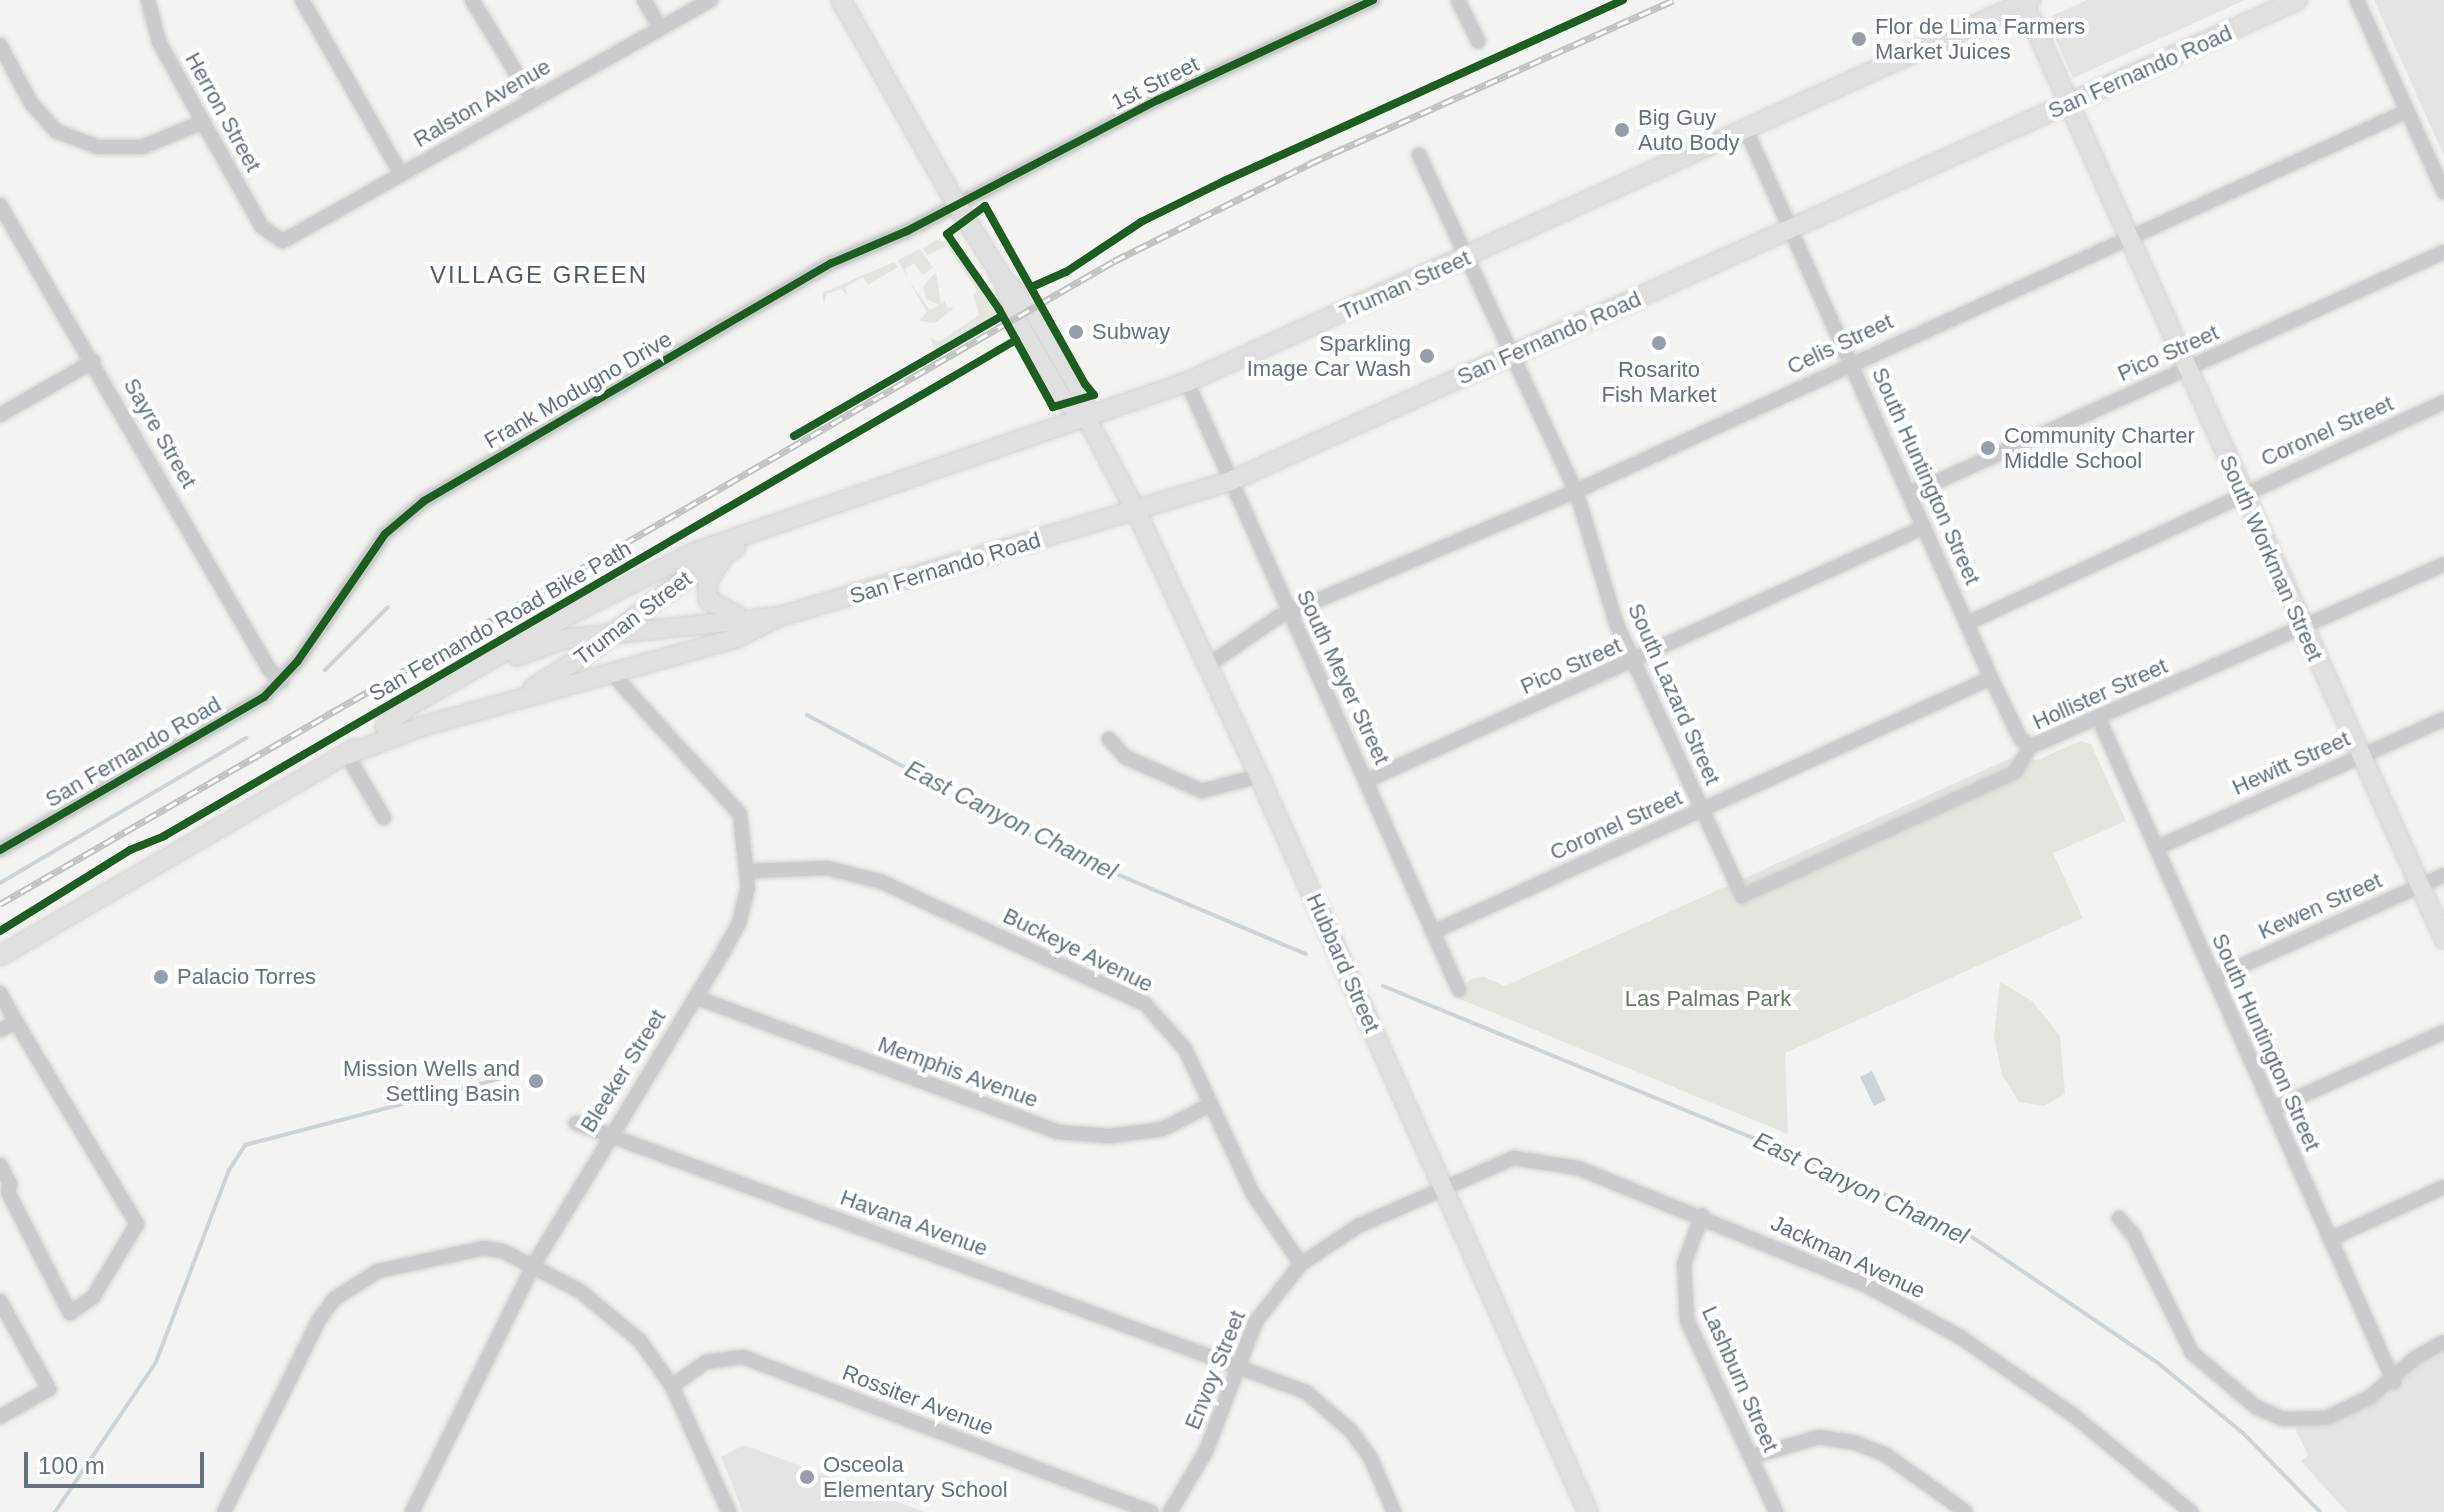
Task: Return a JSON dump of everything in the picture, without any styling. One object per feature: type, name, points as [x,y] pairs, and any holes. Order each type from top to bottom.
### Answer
[{"type":"main road","name":"Hubbard Street","points":[[841,0],[957,205],[1023,312],[1081,393],[1087,419],[1136,511],[1259,776],[1588,1512]]},
{"type":"main road","name":"San Fernando Road","points":[[347,755],[500,704],[737,638],[778,617],[1231,481],[2298,0]]},
{"type":"main road","name":"South Workman Street","points":[[2026,1],[2186,369],[2444,939]]},
{"type":"main road","name":"Truman Street","points":[[385,727],[409,706],[567,616],[695,552],[1187,382],[1747,132],[2026,1]]},
{"type":"main road","name":"Truman Street","points":[[500,704],[561,672],[618,632],[700,567],[764,529]]},
{"type":"main road","points":[[726,553],[711,572],[708,600],[742,617]]},
{"type":"main road","name":"San Fernando Road","points":[[0,956],[347,755],[385,727],[526,651],[564,639],[742,617],[778,617]]},
{"type":"street","name":"Herron Street","points":[[148,0],[159,42],[274,239]]},
{"type":"street","points":[[302,0],[401,174]]},
{"type":"street","points":[[472,0],[532,99]]},
{"type":"street","points":[[644,0],[660,28]]},
{"type":"street","name":"Ralston Avenue","points":[[274,239],[292,239],[532,99],[711,0]]},
{"type":"street","name":"1st Street","points":[[957,205],[1158,100],[1373,0]]},
{"type":"street","points":[[1458,0],[1478,41]]},
{"type":"street","points":[[2357,0],[2444,192]]},
{"type":"street","points":[[0,45],[31,103],[56,131],[84,141],[142,147],[203,122]]},
{"type":"street","name":"Celis Street","points":[[1207,666],[1290,614],[1576,491],[2407,111]]},
{"type":"street","name":"South Huntington Street","points":[[1747,132],[1991,678],[2020,738],[2030,747]]},
{"type":"street","name":"South Lazard Street","points":[[1419,155],[1510,356],[1576,491],[1616,623],[1742,896]]},
{"type":"street","name":"Frank Modugno Drive","points":[[282,682],[385,534],[424,501],[832,263],[957,205]]},
{"type":"street","name":"Sayre Street","points":[[1,208],[94,361],[269,669],[282,682]]},
{"type":"street","name":"Pico Street","points":[[1910,494],[2444,252]]},
{"type":"street","points":[[0,415],[94,361]]},
{"type":"street","name":"South Meyer Street","points":[[1187,382],[1459,990]]},
{"type":"street","name":"Coronel Street","points":[[1968,623],[2444,402]]},
{"type":"street","name":"Pico Street","points":[[1366,781],[1636,661],[1924,527]]},
{"type":"street","name":"Hollister Street","points":[[1742,896],[2015,772],[2024,764],[2030,747],[2444,564]]},
{"type":"street","name":"Bleeker Street","points":[[412,1512],[533,1266],[739,923],[749,871],[740,814],[612,674]]},
{"type":"street","name":"Coronel Street","points":[[1433,932],[1991,678]]},
{"type":"street","name":"San Fernando Road","points":[[0,850],[282,682]]},
{"type":"street","name":"South Huntington Street","points":[[2099,719],[2394,1382]]},
{"type":"street","name":"Hewitt Street","points":[[2156,848],[2444,719]]},
{"type":"street","points":[[1109,739],[1125,757],[1202,791],[1259,776]]},
{"type":"street","points":[[347,755],[384,818]]},
{"type":"street","name":"Buckeye Avenue","points":[[749,871],[827,868],[882,882],[1119,990],[1171,1027],[1269,1223],[1301,1264]]},
{"type":"street","name":"Kewen Street","points":[[2214,978],[2444,875]]},
{"type":"street","points":[[0,993],[137,1224],[93,1297],[70,1313],[51,1268],[8,1192],[10,1184],[0,1165]]},
{"type":"street","name":"Memphis Avenue","points":[[695,997],[1058,1132],[1110,1136],[1163,1129],[1210,1105]]},
{"type":"street","points":[[0,1030],[16,1022]]},
{"type":"street","points":[[2272,1109],[2444,1032]]},
{"type":"street","name":"Havana Avenue","points":[[576,1123],[1306,1392],[1330,1410],[1371,1459],[1394,1512]]},
{"type":"street","name":"Jackman Avenue","points":[[1443,1190],[1514,1158],[1530,1158],[1578,1168],[1702,1215],[1869,1287],[1960,1337],[2073,1415],[2191,1512]]},
{"type":"street","points":[[2330,1239],[2444,1187]]},
{"type":"street","name":"Envoy Street","points":[[1170,1512],[1206,1451],[1262,1311],[1301,1264],[1358,1226],[1443,1190]]},
{"type":"street","name":"Lashburn Street","points":[[1702,1215],[1684,1264],[1687,1320],[1776,1512]]},
{"type":"street","points":[[2119,1218],[2134,1236],[2180,1337],[2256,1407],[2283,1419],[2326,1418],[2394,1382],[2415,1358],[2444,1342]]},
{"type":"street","points":[[224,1512],[319,1320],[355,1282],[378,1271],[484,1248],[533,1266],[609,1310],[640,1341],[672,1386],[729,1512]]},
{"type":"street","points":[[0,1301],[49,1389],[0,1417]]},
{"type":"street","name":"Rossiter Avenue","points":[[672,1386],[706,1362],[743,1357],[1152,1512]]},
{"type":"street","points":[[1751,1457],[1819,1437],[1856,1443],[1886,1455],[1966,1512]]},
{"type":"shaded area","points":[[2087,0],[2245,0],[2073,78],[2049,24],[2052,16]]},
{"type":"shaded area","points":[[2374,0],[2444,0],[2444,156]]},
{"type":"shaded area","points":[[1872,1071],[1886,1100],[1874,1106],[1860,1077]]},
{"type":"shaded area","points":[[2444,1348],[2444,1512],[2347,1512],[2301,1461],[2308,1455],[2295,1428],[2387,1394],[2416,1361]]},
{"type":"shaded area","points":[[744,1445],[925,1512],[743,1512],[721,1457]]},
{"type":"green space","points":[[937,240],[951,242],[997,310],[995,318],[935,352],[930,337],[939,342],[979,315],[973,295],[977,291],[947,246],[927,255],[923,248]]},
{"type":"green space","points":[[920,249],[933,268],[923,275],[914,263],[905,269],[908,278],[898,260]]},
{"type":"green space","points":[[894,262],[898,267],[868,285],[863,277],[846,287],[847,295],[841,289],[826,294],[824,305],[822,293]]},
{"type":"green space","points":[[936,272],[941,305],[945,300],[947,308],[954,308],[935,323],[919,321],[927,312],[909,281],[930,310],[940,305],[926,299],[923,286]]},
{"type":"green space","name":"Las Palmas Park","points":[[2080,741],[2091,744],[2126,821],[2053,853],[2083,918],[1785,1053],[1788,1134],[1455,997],[1471,979],[1484,977],[1505,986],[2013,757],[2038,760]]},
{"type":"green space","points":[[2000,981],[2033,1002],[2060,1036],[2065,1094],[2044,1106],[2019,1102],[2002,1075],[1994,1037]]},
{"type":"waterway","name":"East Canyon Channel","points":[[325,670],[388,607]]},
{"type":"waterway","name":"East Canyon Channel","points":[[807,715],[1062,851],[1306,954]]},
{"type":"waterway","name":"East Canyon Channel","points":[[0,883],[246,738]]},
{"type":"waterway","name":"East Canyon Channel","points":[[1383,986],[1848,1177],[1969,1235],[2158,1363],[2243,1433],[2320,1512]]},
{"type":"waterway","points":[[55,1512],[156,1362],[229,1170],[245,1145],[521,1073]]},
{"type":"railway","points":[[0,904],[1114,261],[1311,163],[1673,0]]},
{"type":"cycle path","points":[[0,850],[264,697],[297,662],[385,534],[424,501],[832,263],[907,231],[1158,100],[1373,0]]},
{"type":"cycle path","points":[[1034,286],[1066,272],[1141,222],[1224,181],[1623,0]]},
{"type":"cycle path","points":[[985,206],[1085,384],[1094,395],[1053,407],[999,309],[947,234],[985,206]]},
{"type":"cycle path","points":[[794,436],[1002,316]]},
{"type":"cycle path","name":"San Fernando Road Bike Path","points":[[0,931],[130,850],[164,836],[1016,340]]},
{"type":"place","name":"Flor de Lima Farmers Market Juices","points":[[1859,39]]},
{"type":"place","name":"Big Guy Auto Body","points":[[1622,130]]},
{"type":"place","name":"Subway","points":[[1076,332]]},
{"type":"place","name":"Rosarito Fish Market","points":[[1659,343]]},
{"type":"place","name":"Sparkling Image Car Wash","points":[[1427,356]]},
{"type":"place","name":"Community Charter Middle School","points":[[1988,448]]},
{"type":"place","name":"Palacio Torres","points":[[161,977]]},
{"type":"place","name":"Mission Wells and Settling Basin","points":[[536,1081]]},
{"type":"place","name":"Osceola Elementary School","points":[[807,1477]]},
{"type":"district","name":"VILLAGE GREEN","points":[[539,275]]}]
